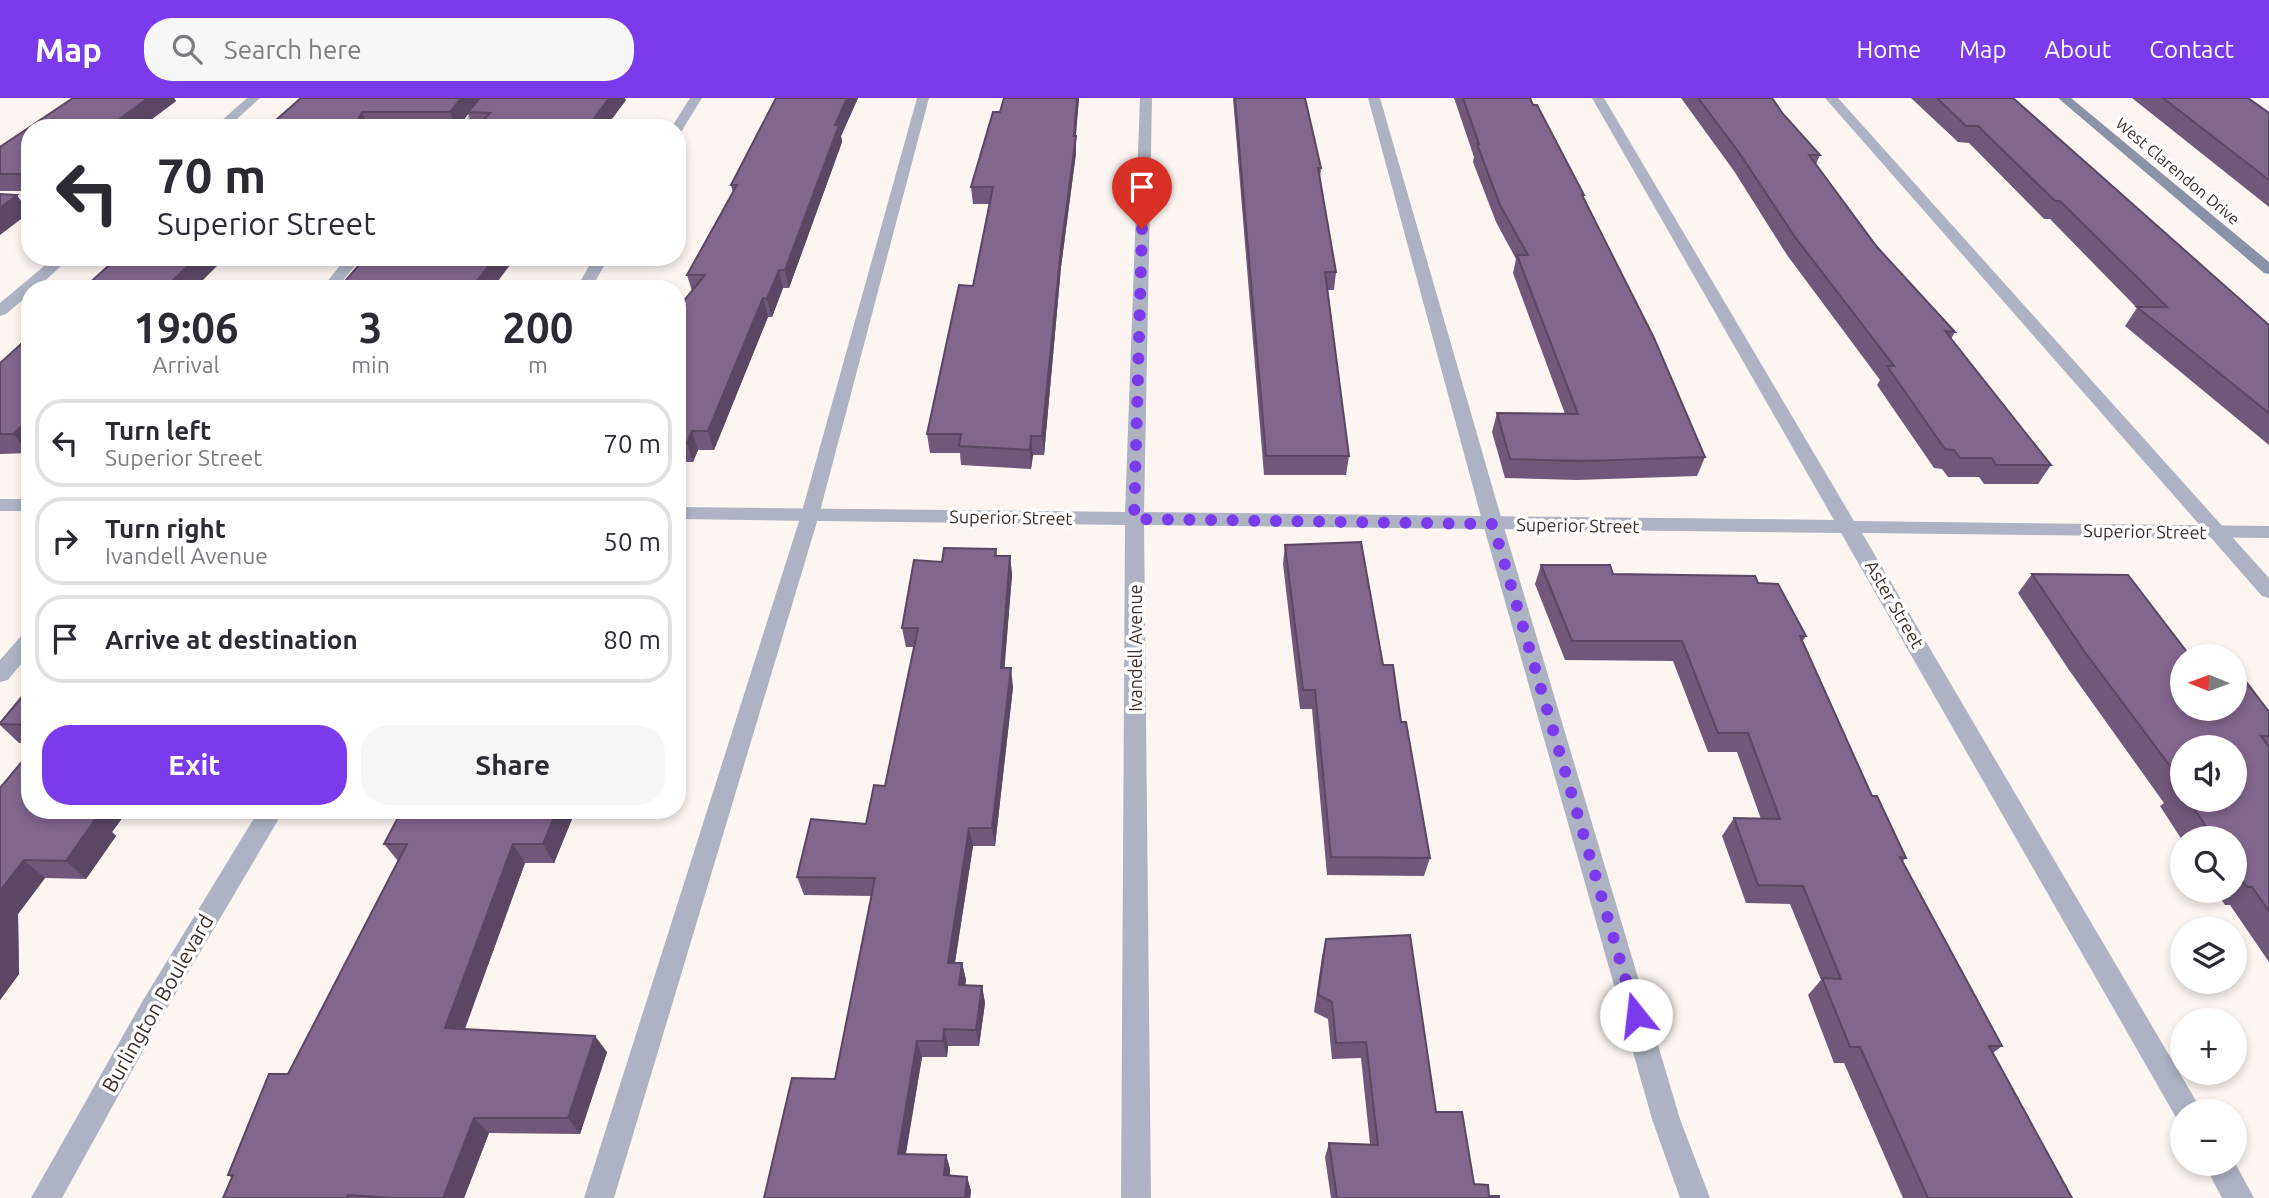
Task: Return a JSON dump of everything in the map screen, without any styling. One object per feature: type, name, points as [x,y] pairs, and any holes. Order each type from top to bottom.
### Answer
[{"type":"main road","name":"West Clarendon Drive","points":[[2064,98],[2269,270]]},
{"type":"street","points":[[230,119],[254,98]]},
{"type":"street","points":[[472,119],[490,98]]},
{"type":"street","points":[[683,119],[696,98]]},
{"type":"street","points":[[599,1198],[810,515],[923,98]]},
{"type":"street","name":"Ivandell Avenue","points":[[1136,1198],[1134,519],[1146,98]]},
{"type":"street","points":[[1374,98],[1493,524],[1666,1119],[1695,1198]]},
{"type":"street","name":"Aster Street","points":[[1598,98],[1851,528],[2181,1099]]},
{"type":"street","points":[[1830,98],[2269,591]]},
{"type":"street","points":[[37,280],[53,266]]},
{"type":"street","points":[[336,280],[347,266]]},
{"type":"street","points":[[0,311],[21,293]]},
{"type":"street","points":[[0,505],[21,505]]},
{"type":"street","name":"Superior Street","points":[[686,513],[2269,532]]},
{"type":"street","points":[[0,674],[21,650]]},
{"type":"street","name":"Burlington Boulevard","points":[[46,1198],[151,1012],[267,819]]},
{"type":"street","points":[[2226,1176],[2239,1198]]},
{"type":"building","points":[[73,98],[148,98],[119,119],[42,119]]},
{"type":"building","points":[[301,98],[461,98],[450,112],[362,112],[358,119],[277,119]]},
{"type":"building","points":[[480,98],[609,98],[594,119],[484,119],[490,113],[468,112]]},
{"type":"building","points":[[776,98],[847,98],[835,125],[839,125],[785,270],[779,270],[767,299],[763,298],[708,431],[692,431],[686,443],[686,298],[705,275],[687,275],[737,185],[731,185]]},
{"type":"building","points":[[1004,98],[1077,98],[1076,136],[1061,249],[1042,436],[1031,436],[1030,450],[959,446],[961,434],[927,434],[959,285],[973,286],[993,187],[971,187],[993,112],[1000,112]]},
{"type":"building","points":[[1235,98],[1305,98],[1321,168],[1318,168],[1336,272],[1325,272],[1349,456],[1266,456]]},
{"type":"building","points":[[1463,98],[1530,98],[1533,105],[1537,105],[1654,338],[1705,457],[1584,461],[1510,459],[1497,413],[1578,414],[1517,255],[1528,255],[1500,205]]},
{"type":"building","points":[[1698,98],[1772,98],[1820,155],[1809,155],[1877,247],[1955,332],[1945,331],[2051,465],[1996,465],[1992,458],[1960,458],[1954,450],[1945,449],[1887,366],[1894,366],[1795,237],[1740,154]]},
{"type":"building","points":[[1937,98],[2013,98],[2269,325],[2269,413],[2137,307],[2167,307],[2060,201],[2055,201],[1978,126],[1966,126]]},
{"type":"building","points":[[2163,98],[2248,98],[2269,113],[2269,180]]},
{"type":"building","points":[[21,133],[21,174],[0,174],[0,147]]},
{"type":"building","points":[[0,194],[17,195],[0,208]]},
{"type":"building","points":[[108,266],[188,266],[173,280],[93,280]]},
{"type":"building","points":[[358,266],[488,266],[478,280],[346,280]]},
{"type":"building","points":[[21,344],[21,426],[13,434],[0,434],[0,363]]},
{"type":"building","points":[[1361,542],[1383,665],[1393,665],[1401,722],[1406,722],[1430,858],[1331,857],[1315,690],[1303,690],[1285,545]]},
{"type":"building","points":[[944,548],[996,549],[995,556],[1010,556],[1001,668],[1011,668],[992,828],[969,828],[948,963],[962,963],[959,985],[982,986],[976,1030],[944,1029],[943,1041],[917,1041],[898,1154],[946,1155],[944,1175],[967,1177],[965,1198],[764,1198],[792,1078],[835,1079],[875,878],[797,877],[811,819],[866,824],[874,785],[885,786],[918,628],[902,628],[914,560],[942,562]]},
{"type":"building","points":[[1541,565],[1610,565],[1613,574],[1755,576],[1758,583],[1778,584],[1806,636],[1800,636],[1872,796],[1877,796],[1906,858],[1900,857],[2002,1046],[1989,1046],[2072,1198],[1928,1198],[1860,1047],[1850,1047],[1822,978],[1841,979],[1803,886],[1758,885],[1734,818],[1780,819],[1748,733],[1718,733],[1682,641],[1572,641]]},
{"type":"building","points":[[2032,574],[2128,575],[2181,644],[2170,644],[2170,721],[2247,721],[2247,683],[2269,712],[2269,736],[2261,736],[2269,747],[2269,911],[2252,887],[2247,887],[2247,826],[2206,826],[2196,812],[2247,812],[2247,735],[2170,735],[2170,766],[2084,651]]},
{"type":"building","points":[[21,698],[21,725],[0,723]]},
{"type":"building","points":[[21,763],[21,819],[95,819],[66,861],[24,860],[0,891],[0,788]]},
{"type":"building","points":[[397,819],[553,819],[543,844],[513,844],[445,1028],[595,1036],[568,1118],[474,1118],[443,1198],[348,1195],[347,1198],[223,1198],[233,1175],[228,1175],[269,1074],[288,1074],[407,844],[384,844]]},
{"type":"building","points":[[1410,935],[1436,1112],[1462,1112],[1474,1184],[1488,1185],[1489,1196],[1499,1198],[1337,1198],[1329,1143],[1378,1145],[1366,1042],[1336,1043],[1332,1002],[1318,995],[1326,939]]},
{"type":"route","points":[[1142,229],[1134,519],[1493,524],[1636,1015]]}]
